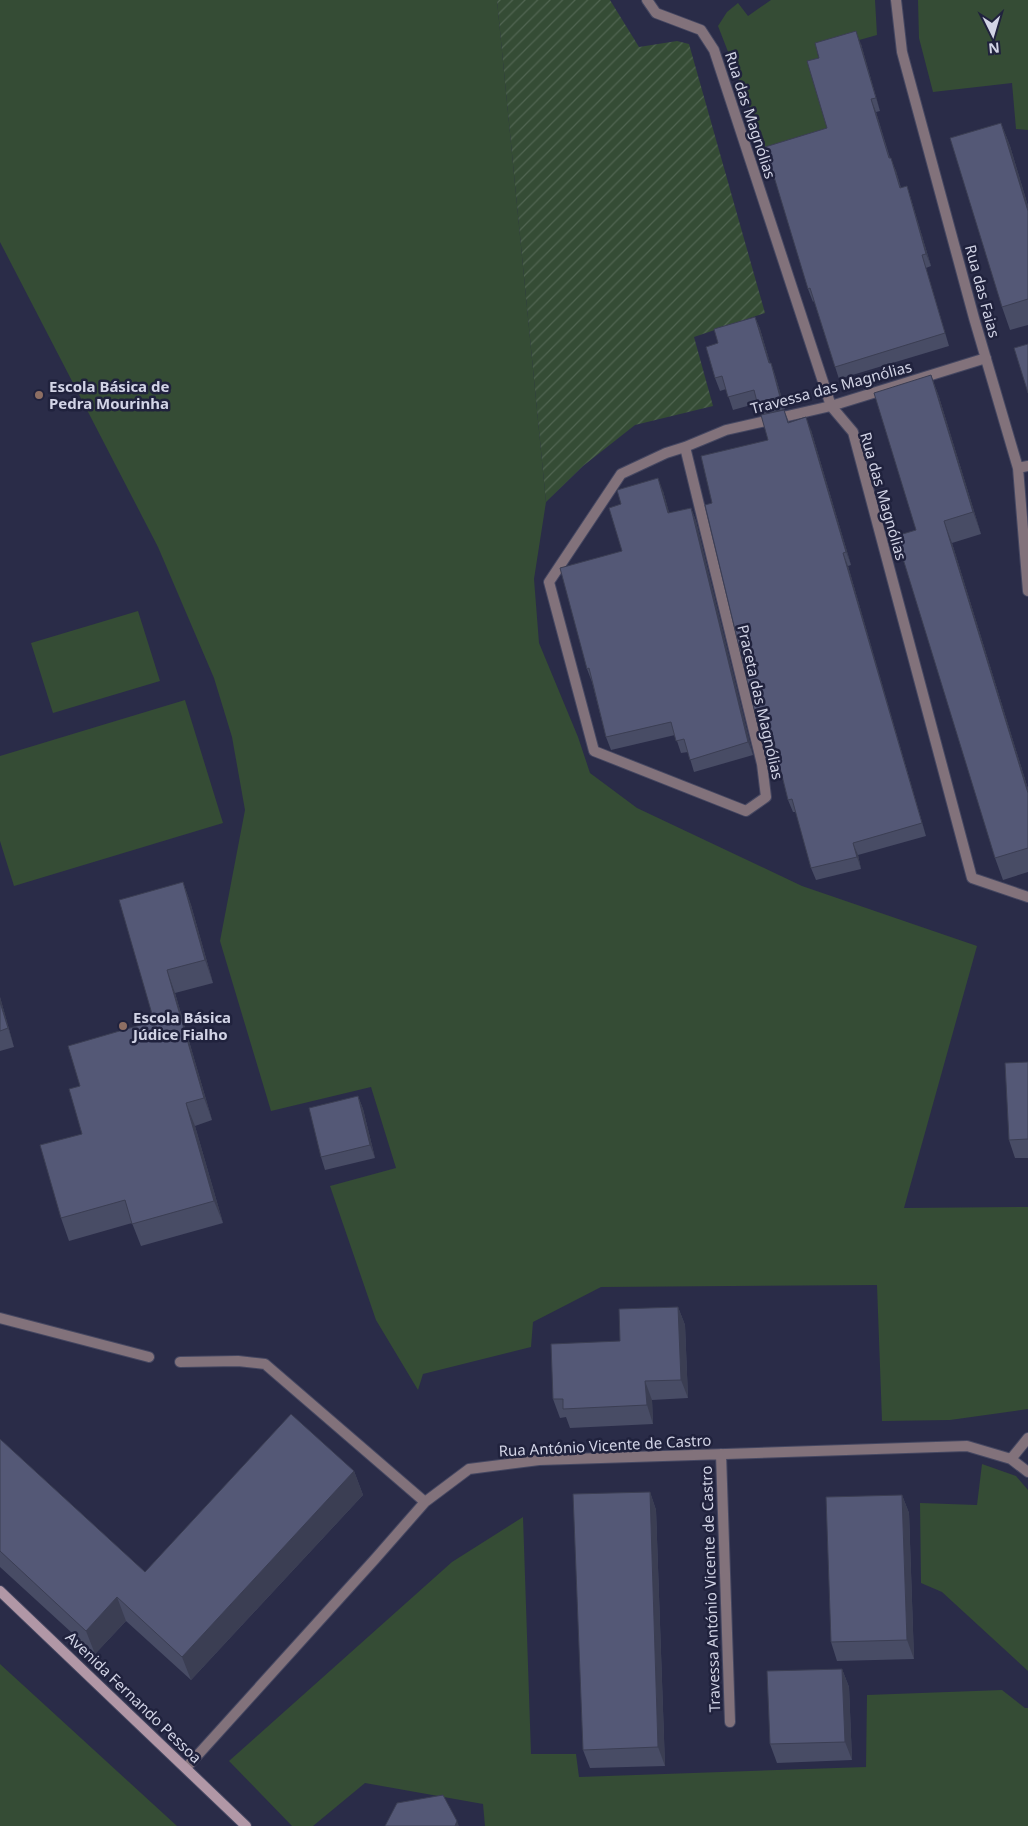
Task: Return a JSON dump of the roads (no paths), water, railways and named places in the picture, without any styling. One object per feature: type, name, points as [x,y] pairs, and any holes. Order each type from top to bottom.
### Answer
[{"type":"street","name":"Rua das Magnólias","points":[[647,0],[656,13],[701,30],[714,50],[831,406],[852,432],[972,878],[1026,897]]},
{"type":"street","name":"Rua das Faias","points":[[896,0],[902,52],[986,358],[1023,467],[1028,591]]},
{"type":"street","name":"Travessa das Magnólias","points":[[685,447],[726,430],[831,406],[986,358]]},
{"type":"street","name":"Praceta das Magnólias","points":[[685,447],[762,764],[766,796],[746,811],[594,751],[549,582],[621,474],[666,452],[685,447]]},
{"type":"street","points":[[0,1318],[149,1357]]},
{"type":"street","points":[[180,1362],[238,1361],[265,1364],[425,1502]]},
{"type":"street","points":[[1011,1459],[1028,1438]]},
{"type":"street","name":"Rua António Vicente de Castro","points":[[186,1768],[425,1502],[469,1469],[538,1460],[967,1446],[1011,1459],[1028,1472]]},
{"type":"street","name":"Travessa António Vicente de Castro","points":[[721,1454],[730,1722]]},
{"type":"street","name":"Avenida Fernando Pessoa","points":[[0,1591],[246,1826]]},
{"type":"place","name":"Escola Básica de Pedra Mourinha","points":[[39,395]]},
{"type":"place","name":"Escola Básica Júdice Fialho","points":[[123,1026]]}]
